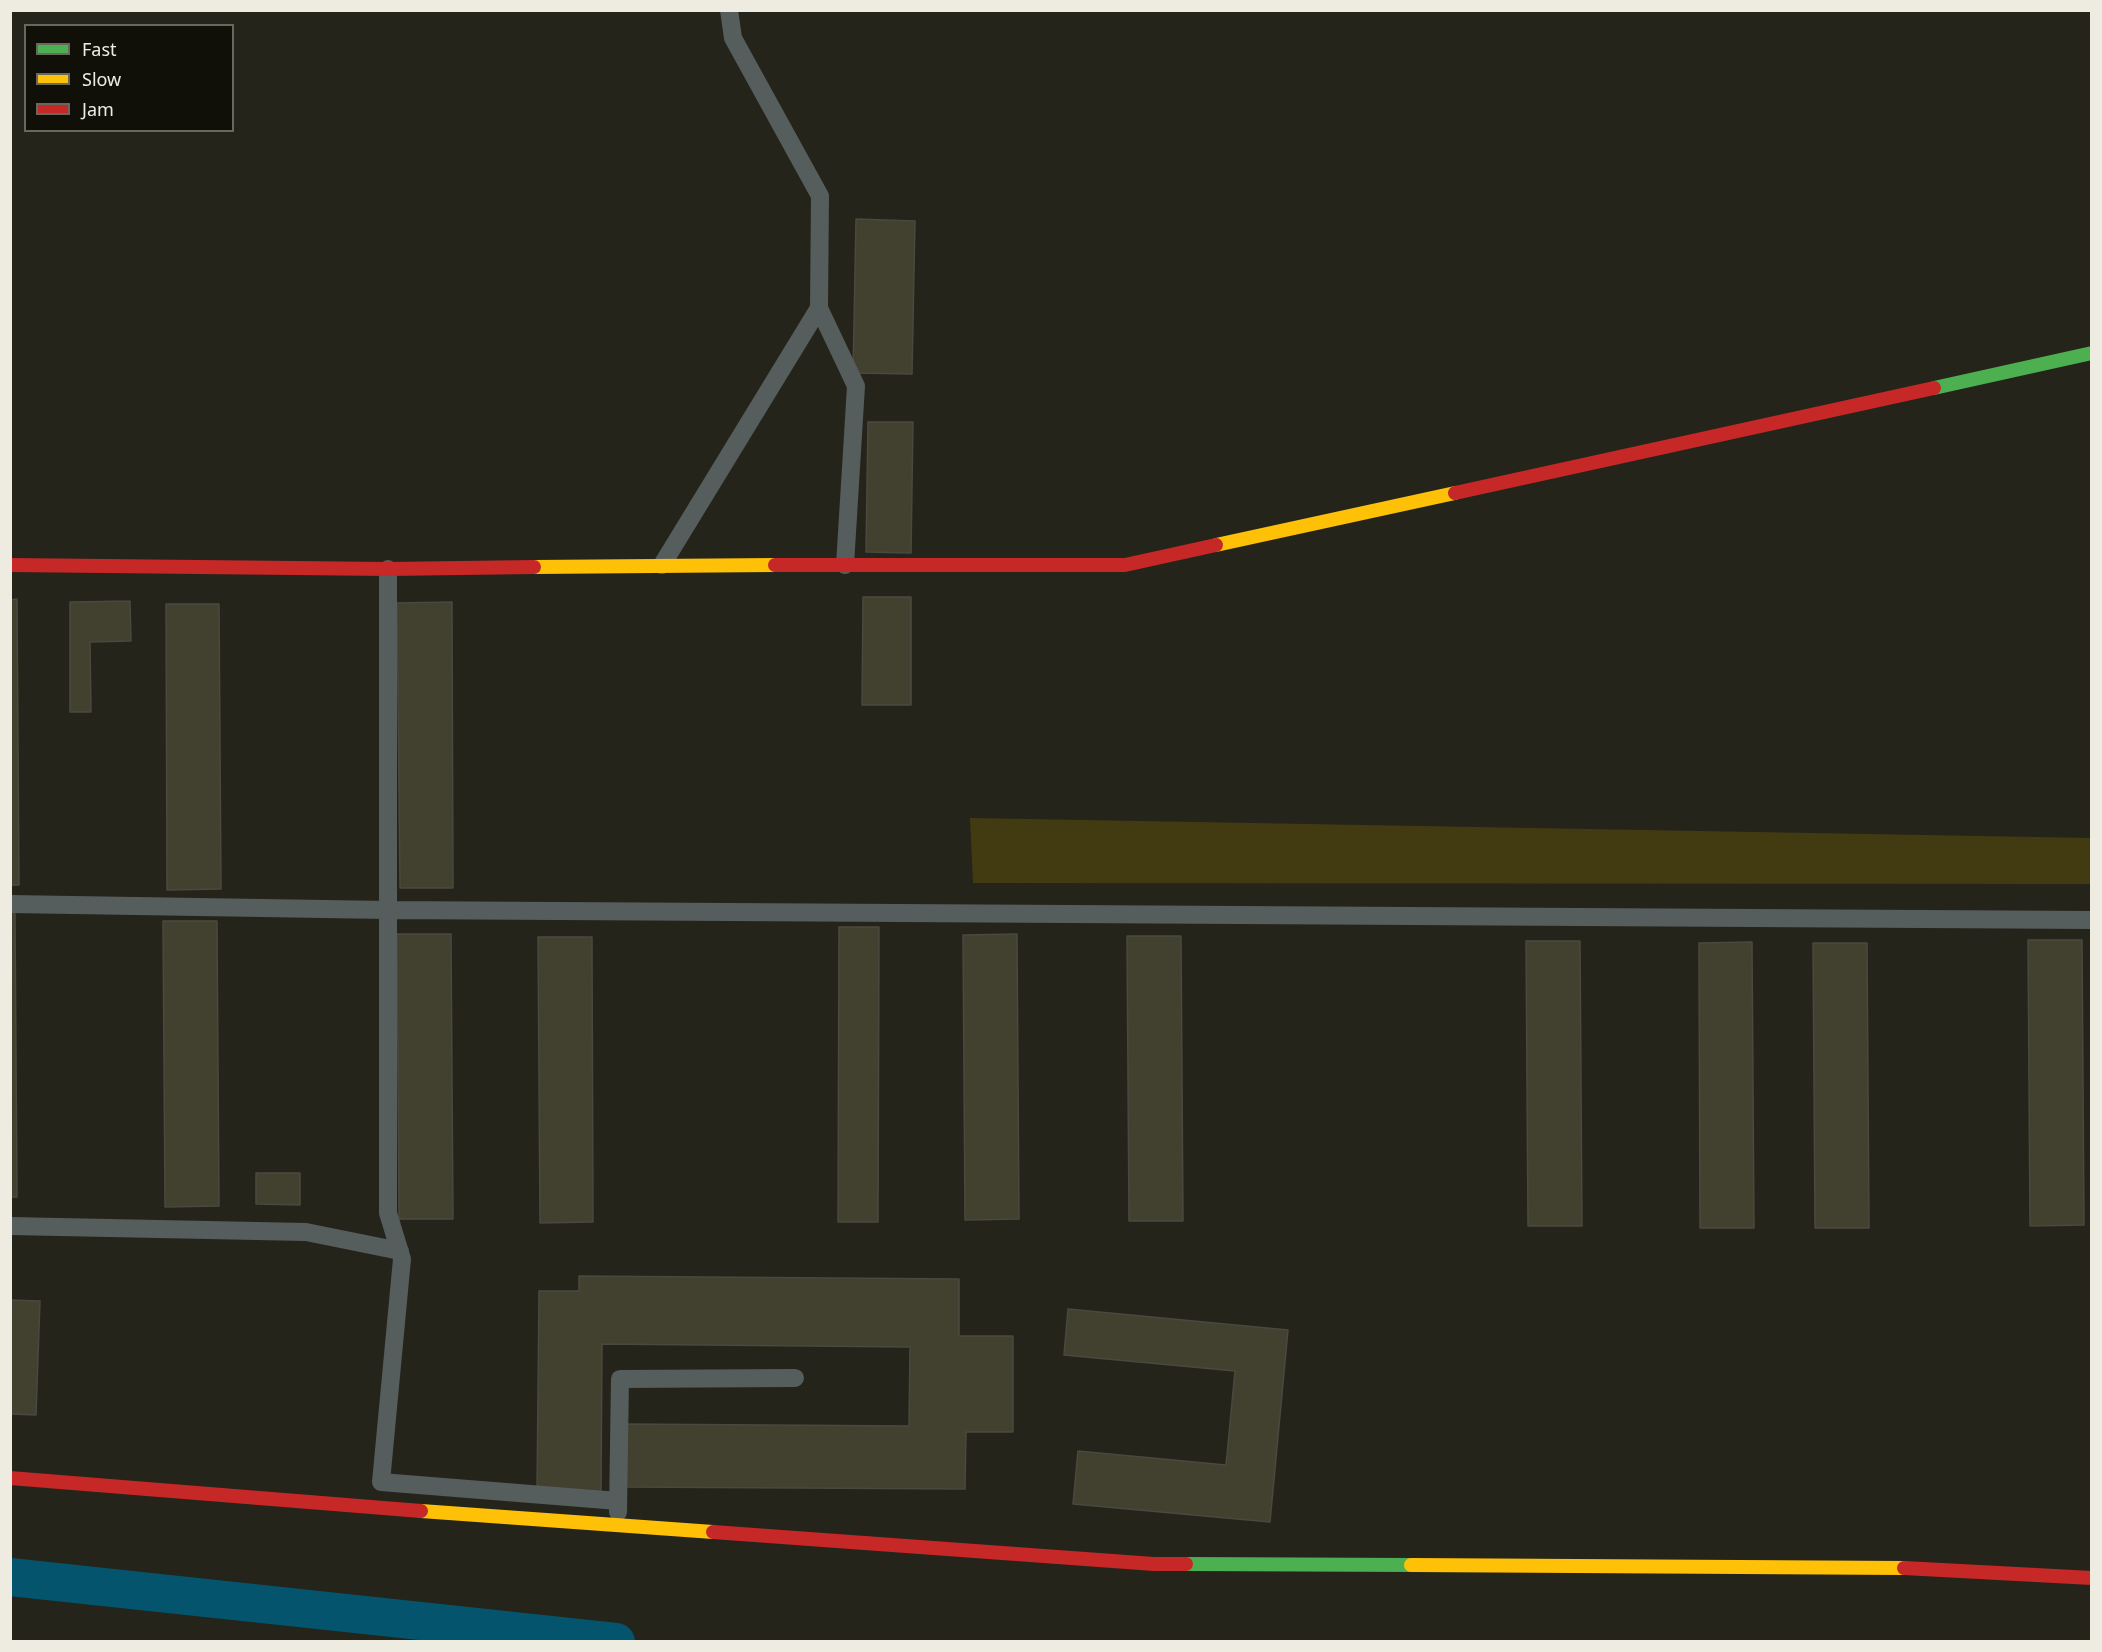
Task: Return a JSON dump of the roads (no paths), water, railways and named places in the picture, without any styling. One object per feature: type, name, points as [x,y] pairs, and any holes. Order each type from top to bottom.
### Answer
[{"type":"street","points":[[10,565],[388,569],[662,565],[1125,565],[2091,353]]},
{"type":"street","points":[[10,1478],[617,1526],[1154,1564],[1900,1568],[2091,1578]]},
{"type":"lane","points":[[729,10],[733,38],[820,196],[819,308],[856,386],[845,565]]},
{"type":"lane","points":[[662,565],[819,308]]},
{"type":"lane","points":[[388,569],[388,1213],[402,1259],[381,1482],[618,1501]]},
{"type":"lane","points":[[10,904],[387,910],[2091,921]]},
{"type":"lane","points":[[10,1226],[306,1232],[400,1251]]},
{"type":"lane","points":[[617,1526],[620,1379],[795,1378]]},
{"type":"waterway","points":[[10,1577],[616,1642]]}]
